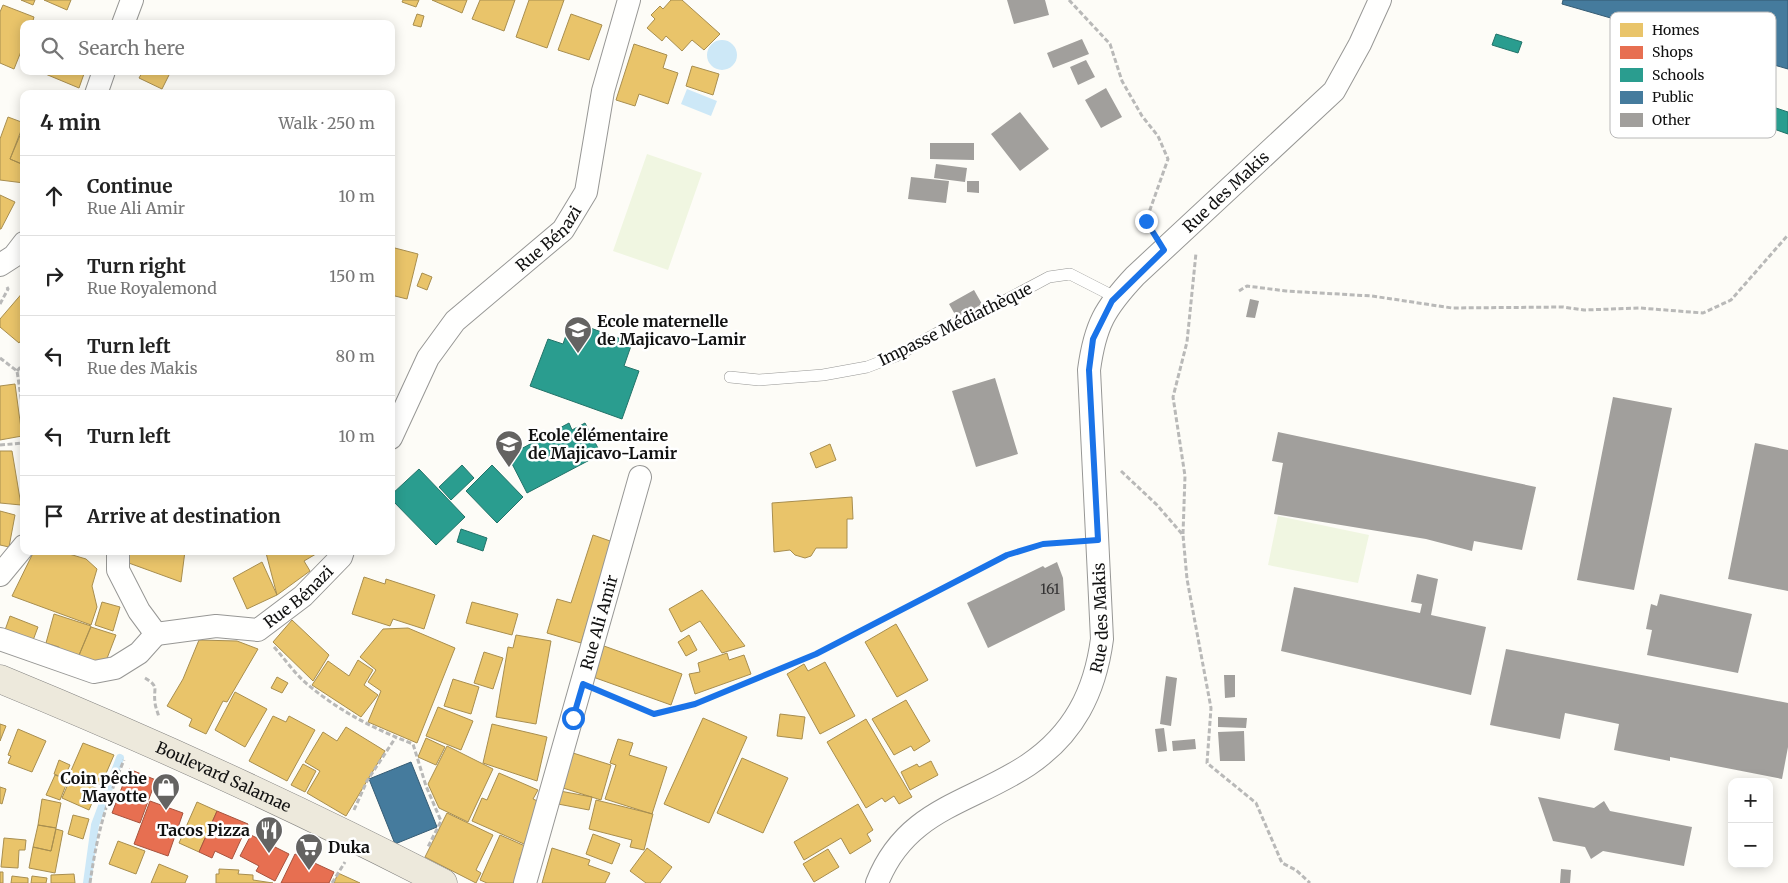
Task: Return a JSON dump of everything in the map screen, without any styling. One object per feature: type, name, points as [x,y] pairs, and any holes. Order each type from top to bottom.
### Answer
[{"type":"main road","name":"Boulevard Salamae","points":[[0,679],[145,739],[345,832],[443,883]]},
{"type":"street","points":[[124,20],[132,0]]},
{"type":"street","name":"Rue des Makis","points":[[877,883],[882,870],[900,840],[915,828],[956,803],[1028,765],[1056,743],[1076,719],[1088,696],[1098,667],[1102,638],[1089,370],[1093,339],[1115,297],[1334,91],[1360,44],[1380,0]]},
{"type":"street","name":"Rue Bénazi","points":[[395,429],[428,358],[455,321],[563,230],[586,192],[603,91],[622,2]]},
{"type":"street","points":[[97,90],[103,75]]},
{"type":"street","points":[[0,266],[14,256],[20,248]]},
{"type":"street","name":"Rue Ali Amir","points":[[525,883],[583,684],[640,477]]},
{"type":"street","points":[[0,575],[20,551]]},
{"type":"street","points":[[0,640],[94,672],[115,668],[139,653],[156,634],[139,611],[118,570],[118,555]]},
{"type":"street","name":"Rue Bénazi","points":[[156,634],[216,626],[258,630],[303,596],[342,555]]},
{"type":"lane","name":"Impasse Médiathèque","points":[[730,377],[758,380],[823,375],[867,367],[896,356],[957,322],[993,307],[1049,276],[1070,274],[1115,297]]},
{"type":"path","points":[[1068,0],[1110,44],[1122,81],[1142,116],[1158,136],[1168,159],[1146,221],[1164,250]]},
{"type":"path","points":[[1198,218],[1187,342],[1173,397],[1185,476],[1183,535],[1187,579],[1211,708],[1207,763],[1256,803],[1282,863],[1296,870],[1310,883]]},
{"type":"path","points":[[1239,291],[1247,286],[1286,291],[1372,296],[1452,308],[1563,307],[1584,310],[1640,308],[1703,313],[1731,300],[1788,235]]},
{"type":"path","points":[[0,358],[17,371],[20,391]]},
{"type":"path","points":[[17,371],[20,368]]},
{"type":"path","points":[[0,446],[20,444]]},
{"type":"path","points":[[1121,471],[1183,535]]},
{"type":"path","points":[[583,684],[654,714],[695,704],[816,654],[1007,555],[1043,544],[1098,540]]},
{"type":"path","points":[[258,630],[306,683],[336,706],[413,744],[426,786],[441,821],[416,869]]},
{"type":"path","points":[[90,883],[96,839],[107,800],[159,716],[154,701],[157,690],[154,683],[123,663]]},
{"type":"path","points":[[345,832],[367,781],[396,737]]},
{"type":"path","points":[[332,883],[345,861]]},
{"type":"green space","points":[[647,154],[702,173],[668,270],[613,251]]},
{"type":"green space","points":[[1278,516],[1369,535],[1358,583],[1268,565]]},
{"type":"water","points":[[722,40],[732,45],[737,55],[732,65],[722,70],[712,65],[707,55],[712,45]]},
{"type":"water","points":[[687,89],[717,101],[711,116],[681,104]]},
{"type":"building: Homes","points":[[21,0],[35,0],[33,5]]},
{"type":"building: Homes","points":[[44,0],[71,0],[67,10]]},
{"type":"building: Homes","points":[[403,0],[419,0],[416,7],[402,2]]},
{"type":"building: Homes","points":[[432,0],[467,0],[462,13]]},
{"type":"building: Homes","points":[[480,0],[515,0],[504,31],[472,19]]},
{"type":"building: Homes","points":[[529,0],[564,0],[547,48],[516,37]]},
{"type":"building: Homes","points":[[671,0],[682,0],[720,34],[704,50],[692,40],[682,51],[666,36],[662,41],[647,28],[655,19],[651,15],[660,6],[663,9]]},
{"type":"building: Homes","points":[[3,5],[34,17],[33,20],[20,20],[20,54],[14,69],[0,63],[0,12]]},
{"type":"building: Homes","points":[[417,14],[424,16],[421,27],[413,25]]},
{"type":"building: Homes","points":[[571,14],[602,25],[589,60],[558,50]]},
{"type":"building: Homes","points":[[634,44],[667,55],[663,68],[678,73],[668,104],[639,94],[635,106],[616,100]]},
{"type":"building: Homes","points":[[692,66],[719,74],[713,95],[686,86]]},
{"type":"building: Homes","points":[[48,75],[84,75],[79,88]]},
{"type":"building: Homes","points":[[141,75],[169,75],[162,89],[139,78]]},
{"type":"building: Homes","points":[[8,117],[20,122],[20,133],[10,159],[20,163],[20,182],[0,180],[0,139]]},
{"type":"building: Homes","points":[[20,135],[20,163],[10,159]]},
{"type":"building: Homes","points":[[0,195],[15,202],[1,229],[0,229]]},
{"type":"building: Homes","points":[[395,248],[418,254],[407,299],[395,296]]},
{"type":"building: Homes","points":[[422,273],[432,277],[427,290],[417,286]]},
{"type":"building: Homes","points":[[20,296],[19,343],[0,327],[0,319]]},
{"type":"building: Homes","points":[[15,384],[20,436],[0,440],[0,386]]},
{"type":"building: Homes","points":[[830,444],[836,460],[816,468],[810,453]]},
{"type":"building: Homes","points":[[0,451],[12,451],[20,505],[0,503]]},
{"type":"building: Homes","points":[[852,497],[853,519],[847,519],[847,548],[816,548],[811,556],[805,558],[795,555],[790,550],[774,552],[772,503]]},
{"type":"building: Homes","points":[[0,511],[15,515],[9,547],[0,545]]},
{"type":"building: Homes","points":[[593,535],[613,542],[581,643],[547,633],[557,599],[571,603]]},
{"type":"building: Homes","points":[[32,555],[72,555],[86,559],[97,569],[92,586],[97,607],[91,625],[12,596]]},
{"type":"building: Homes","points":[[128,555],[184,555],[181,582],[126,562]]},
{"type":"building: Homes","points":[[267,555],[314,555],[304,561],[310,571],[277,595]]},
{"type":"building: Homes","points":[[262,562],[277,595],[247,609],[233,578]]},
{"type":"building: Homes","points":[[364,577],[385,584],[386,579],[435,595],[424,629],[393,619],[390,626],[352,614]]},
{"type":"building: Homes","points":[[702,590],[745,646],[722,653],[700,621],[681,632],[669,609]]},
{"type":"building: Homes","points":[[102,602],[120,607],[113,631],[95,625]]},
{"type":"building: Homes","points":[[472,602],[518,614],[512,635],[466,623]]},
{"type":"building: Homes","points":[[54,614],[91,626],[77,660],[57,655],[59,647],[46,643]]},
{"type":"building: Homes","points":[[10,616],[38,627],[32,643],[4,633]]},
{"type":"building: Homes","points":[[292,620],[329,655],[313,681],[273,642]]},
{"type":"building: Homes","points":[[896,624],[928,680],[897,697],[865,642]]},
{"type":"building: Homes","points":[[91,627],[116,635],[106,661],[77,660]]},
{"type":"building: Homes","points":[[408,628],[455,648],[417,743],[368,722],[381,691],[368,682],[376,670],[360,657],[383,629]]},
{"type":"building: Homes","points":[[516,635],[551,641],[536,724],[496,717],[508,647],[513,648]]},
{"type":"building: Homes","points":[[689,635],[697,650],[686,656],[678,642]]},
{"type":"building: Homes","points":[[199,640],[237,641],[258,649],[227,702],[223,701],[206,734],[189,726],[192,719],[167,706],[183,679]]},
{"type":"building: Homes","points":[[604,646],[682,674],[671,705],[593,677]]},
{"type":"building: Homes","points":[[484,652],[503,658],[493,689],[474,683]]},
{"type":"building: Homes","points":[[727,653],[729,660],[744,655],[751,674],[695,694],[689,674],[700,672],[698,663]]},
{"type":"building: Homes","points":[[358,660],[373,670],[364,685],[378,695],[361,717],[312,685],[328,661],[349,676]]},
{"type":"building: Homes","points":[[825,662],[855,716],[820,734],[787,674],[804,664],[808,671]]},
{"type":"building: Homes","points":[[277,677],[288,683],[282,693],[271,688]]},
{"type":"building: Homes","points":[[453,679],[479,687],[471,714],[444,706]]},
{"type":"building: Homes","points":[[235,692],[267,709],[245,747],[215,730]]},
{"type":"building: Homes","points":[[906,700],[930,741],[914,751],[911,746],[894,755],[872,719]]},
{"type":"building: Homes","points":[[438,707],[473,721],[461,750],[426,736]]},
{"type":"building: Homes","points":[[780,714],[805,717],[802,739],[777,736]]},
{"type":"building: Homes","points":[[273,716],[286,722],[289,716],[315,730],[287,781],[249,761]]},
{"type":"building: Homes","points":[[703,718],[747,737],[709,823],[664,804]]},
{"type":"building: Homes","points":[[866,719],[912,797],[899,804],[894,796],[885,802],[882,798],[866,808],[827,742]]},
{"type":"building: Homes","points":[[0,724],[6,726],[0,741]]},
{"type":"building: Homes","points":[[492,724],[547,737],[537,781],[483,763]]},
{"type":"building: Homes","points":[[346,727],[385,751],[346,816],[307,793],[320,771],[305,762],[323,732],[337,741]]},
{"type":"building: Homes","points":[[18,729],[46,741],[32,772],[8,763],[11,756],[8,755]]},
{"type":"building: Homes","points":[[426,738],[445,747],[436,765],[418,757]]},
{"type":"building: Homes","points":[[618,739],[633,743],[629,755],[667,767],[652,814],[605,799],[616,765],[610,763]]},
{"type":"building: Homes","points":[[83,743],[114,755],[101,785],[70,773]]},
{"type":"building: Homes","points":[[447,746],[493,769],[468,822],[439,808],[428,784]]},
{"type":"building: Homes","points":[[573,753],[611,765],[601,800],[563,788]]},
{"type":"building: Homes","points":[[742,758],[788,778],[763,833],[717,813]]},
{"type":"building: Homes","points":[[59,760],[70,765],[64,778],[54,774]]},
{"type":"building: Homes","points":[[931,761],[938,775],[910,790],[901,772],[917,764],[919,767]]},
{"type":"building: Homes","points":[[303,764],[316,771],[305,792],[291,785]]},
{"type":"building: Homes","points":[[499,773],[538,790],[533,799],[542,803],[524,844],[472,821],[482,798],[487,800]]},
{"type":"building: Homes","points":[[55,775],[68,780],[60,800],[46,795]]},
{"type":"building: Homes","points":[[71,777],[98,789],[89,810],[62,798]]},
{"type":"building: Homes","points":[[0,787],[6,789],[2,804],[0,803]]},
{"type":"building: Homes","points":[[560,791],[592,797],[589,810],[558,804]]},
{"type":"building: Homes","points":[[42,799],[61,803],[56,828],[38,825]]},
{"type":"building: Homes","points":[[596,800],[653,814],[644,850],[630,847],[632,840],[589,829]]},
{"type":"building: Homes","points":[[197,802],[217,811],[199,852],[179,843]]},
{"type":"building: Homes","points":[[858,804],[873,830],[867,834],[871,841],[850,854],[841,838],[804,860],[794,842]]},
{"type":"building: Homes","points":[[447,813],[493,835],[476,870],[481,873],[476,883],[425,857]]},
{"type":"building: Homes","points":[[73,815],[89,819],[83,839],[68,834]]},
{"type":"building: Homes","points":[[38,825],[56,828],[51,851],[33,847]]},
{"type":"building: Homes","points":[[56,829],[63,831],[55,873],[29,868],[33,847],[51,851]]},
{"type":"building: Homes","points":[[593,834],[620,844],[612,864],[586,854]]},
{"type":"building: Homes","points":[[500,835],[525,846],[519,860],[523,862],[514,883],[487,883],[480,880]]},
{"type":"building: Homes","points":[[4,838],[26,840],[25,850],[19,850],[18,868],[1,867]]},
{"type":"building: Homes","points":[[118,841],[145,851],[136,874],[109,864]]},
{"type":"building: Homes","points":[[552,848],[590,860],[588,865],[610,873],[605,883],[542,883]]},
{"type":"building: Homes","points":[[647,848],[672,867],[660,883],[646,883],[630,871]]},
{"type":"building: Homes","points":[[828,849],[839,867],[814,882],[803,864]]},
{"type":"building: Homes","points":[[159,864],[188,876],[185,883],[151,883]]},
{"type":"building: Homes","points":[[219,869],[239,870],[238,874],[253,875],[253,880],[273,883],[216,883],[216,874],[219,874]]},
{"type":"building: Homes","points":[[0,872],[3,872],[3,883],[0,883]]},
{"type":"building: Homes","points":[[338,873],[360,883],[334,883]]},
{"type":"building: Homes","points":[[74,874],[75,883],[51,883],[51,875]]},
{"type":"building: Homes","points":[[12,876],[28,878],[28,883],[11,883]]},
{"type":"building: Homes","points":[[32,876],[47,878],[46,883],[31,883]]},
{"type":"building: Shops","points":[[129,769],[156,780],[140,823],[112,813]]},
{"type":"building: Shops","points":[[150,801],[183,813],[168,856],[134,844]]},
{"type":"building: Shops","points":[[217,811],[248,824],[232,859],[215,851],[212,858],[199,852]]},
{"type":"building: Shops","points":[[251,835],[289,854],[275,881],[256,871],[259,866],[240,856]]},
{"type":"building: Shops","points":[[295,854],[334,872],[329,883],[281,883]]},
{"type":"building: Schools","points":[[1496,34],[1522,42],[1518,53],[1492,45]]},
{"type":"building: Schools","points":[[1776,108],[1788,112],[1788,134],[1776,130]]},
{"type":"building: Schools","points":[[571,321],[632,343],[624,366],[639,371],[622,419],[530,386],[548,339],[563,344]]},
{"type":"building: Schools","points":[[569,423],[572,430],[585,423],[601,454],[527,493],[508,456]]},
{"type":"building: Schools","points":[[462,465],[474,478],[451,500],[439,487]]},
{"type":"building: Schools","points":[[492,465],[523,497],[497,523],[466,491]]},
{"type":"building: Schools","points":[[419,469],[465,517],[436,545],[395,503],[395,491]]},
{"type":"building: Schools","points":[[461,529],[487,538],[483,551],[457,542]]},
{"type":"building: Public","points":[[1563,0],[1788,0],[1788,69],[1776,66],[1776,12],[1610,12],[1610,18],[1562,4]]},
{"type":"building: Public","points":[[411,762],[437,827],[395,844],[369,779]]},
{"type":"building: Other","points":[[1007,0],[1045,0],[1049,15],[1014,24]]},
{"type":"building: Other","points":[[1082,39],[1089,54],[1053,68],[1047,53]]},
{"type":"building: Other","points":[[1086,60],[1095,77],[1078,85],[1070,67]]},
{"type":"building: Other","points":[[1106,88],[1122,117],[1101,128],[1085,100]]},
{"type":"building: Other","points":[[1020,112],[1049,149],[1020,171],[991,134]]},
{"type":"building: Other","points":[[930,143],[974,143],[974,160],[930,159]]},
{"type":"building: Other","points":[[936,164],[967,168],[965,182],[934,178]]},
{"type":"building: Other","points":[[911,177],[949,181],[946,203],[908,199]]},
{"type":"building: Other","points":[[967,181],[979,181],[979,193],[967,192]]},
{"type":"building: Other","points":[[974,290],[982,304],[957,318],[949,304]]},
{"type":"building: Other","points":[[1250,299],[1259,301],[1255,318],[1246,317]]},
{"type":"building: Other","points":[[995,378],[1018,454],[976,467],[952,391]]},
{"type":"building: Other","points":[[1613,397],[1672,408],[1634,590],[1577,580]]},
{"type":"building: Other","points":[[1278,432],[1536,487],[1522,550],[1474,541],[1472,551],[1426,539],[1274,514],[1283,463],[1272,461]]},
{"type":"building: Other","points":[[1755,443],[1788,450],[1788,591],[1728,579]]},
{"type":"building: Other","points":[[1057,562],[1063,578],[1065,610],[988,648],[967,603],[1043,566],[1045,568]]},
{"type":"building: Other","points":[[1417,574],[1438,579],[1431,615],[1486,627],[1471,695],[1281,651],[1294,587],[1420,613],[1422,604],[1411,602]]},
{"type":"building: Other","points":[[1660,594],[1752,614],[1738,673],[1647,655],[1652,630],[1646,629],[1651,604],[1657,606]]},
{"type":"building: Other","points":[[1506,649],[1788,703],[1788,747],[1782,779],[1670,757],[1670,761],[1614,750],[1619,724],[1565,713],[1560,739],[1490,725]]},
{"type":"building: Other","points":[[1224,675],[1235,675],[1235,697],[1225,698]]},
{"type":"building: Other","points":[[1166,676],[1177,678],[1171,726],[1160,724]]},
{"type":"building: Other","points":[[1218,717],[1247,718],[1246,728],[1218,727]]},
{"type":"building: Other","points":[[1164,728],[1167,751],[1158,752],[1155,729]]},
{"type":"building: Other","points":[[1244,731],[1245,761],[1220,761],[1218,732]]},
{"type":"building: Other","points":[[1195,739],[1196,749],[1173,751],[1172,741]]},
{"type":"building: Other","points":[[1538,797],[1594,808],[1604,801],[1610,811],[1692,827],[1684,866],[1603,851],[1591,859],[1585,847],[1553,841]]},
{"type":"building: Other","points":[[1561,869],[1571,870],[1570,883],[1560,883]]},
{"type":"waterway","points":[[87,883],[95,825],[120,758]]},
{"type":"place","name":"Ecole maternelle de Majicavo-Lamir","points":[[578,354]]},
{"type":"place","name":"Ecole élémentaire de Majicavo-Lamir","points":[[509,468]]},
{"type":"place","name":"Coin pêche Mayotte","points":[[166,811]]},
{"type":"place","name":"Tacos Pizza","points":[[269,854]]},
{"type":"place","name":"Duka","points":[[309,871]]},
{"type":"route","points":[[573,718],[583,684],[654,714],[695,704],[816,654],[1007,555],[1043,544],[1098,540],[1089,370],[1093,339],[1112,301],[1135,276],[1164,250],[1146,221]]}]
